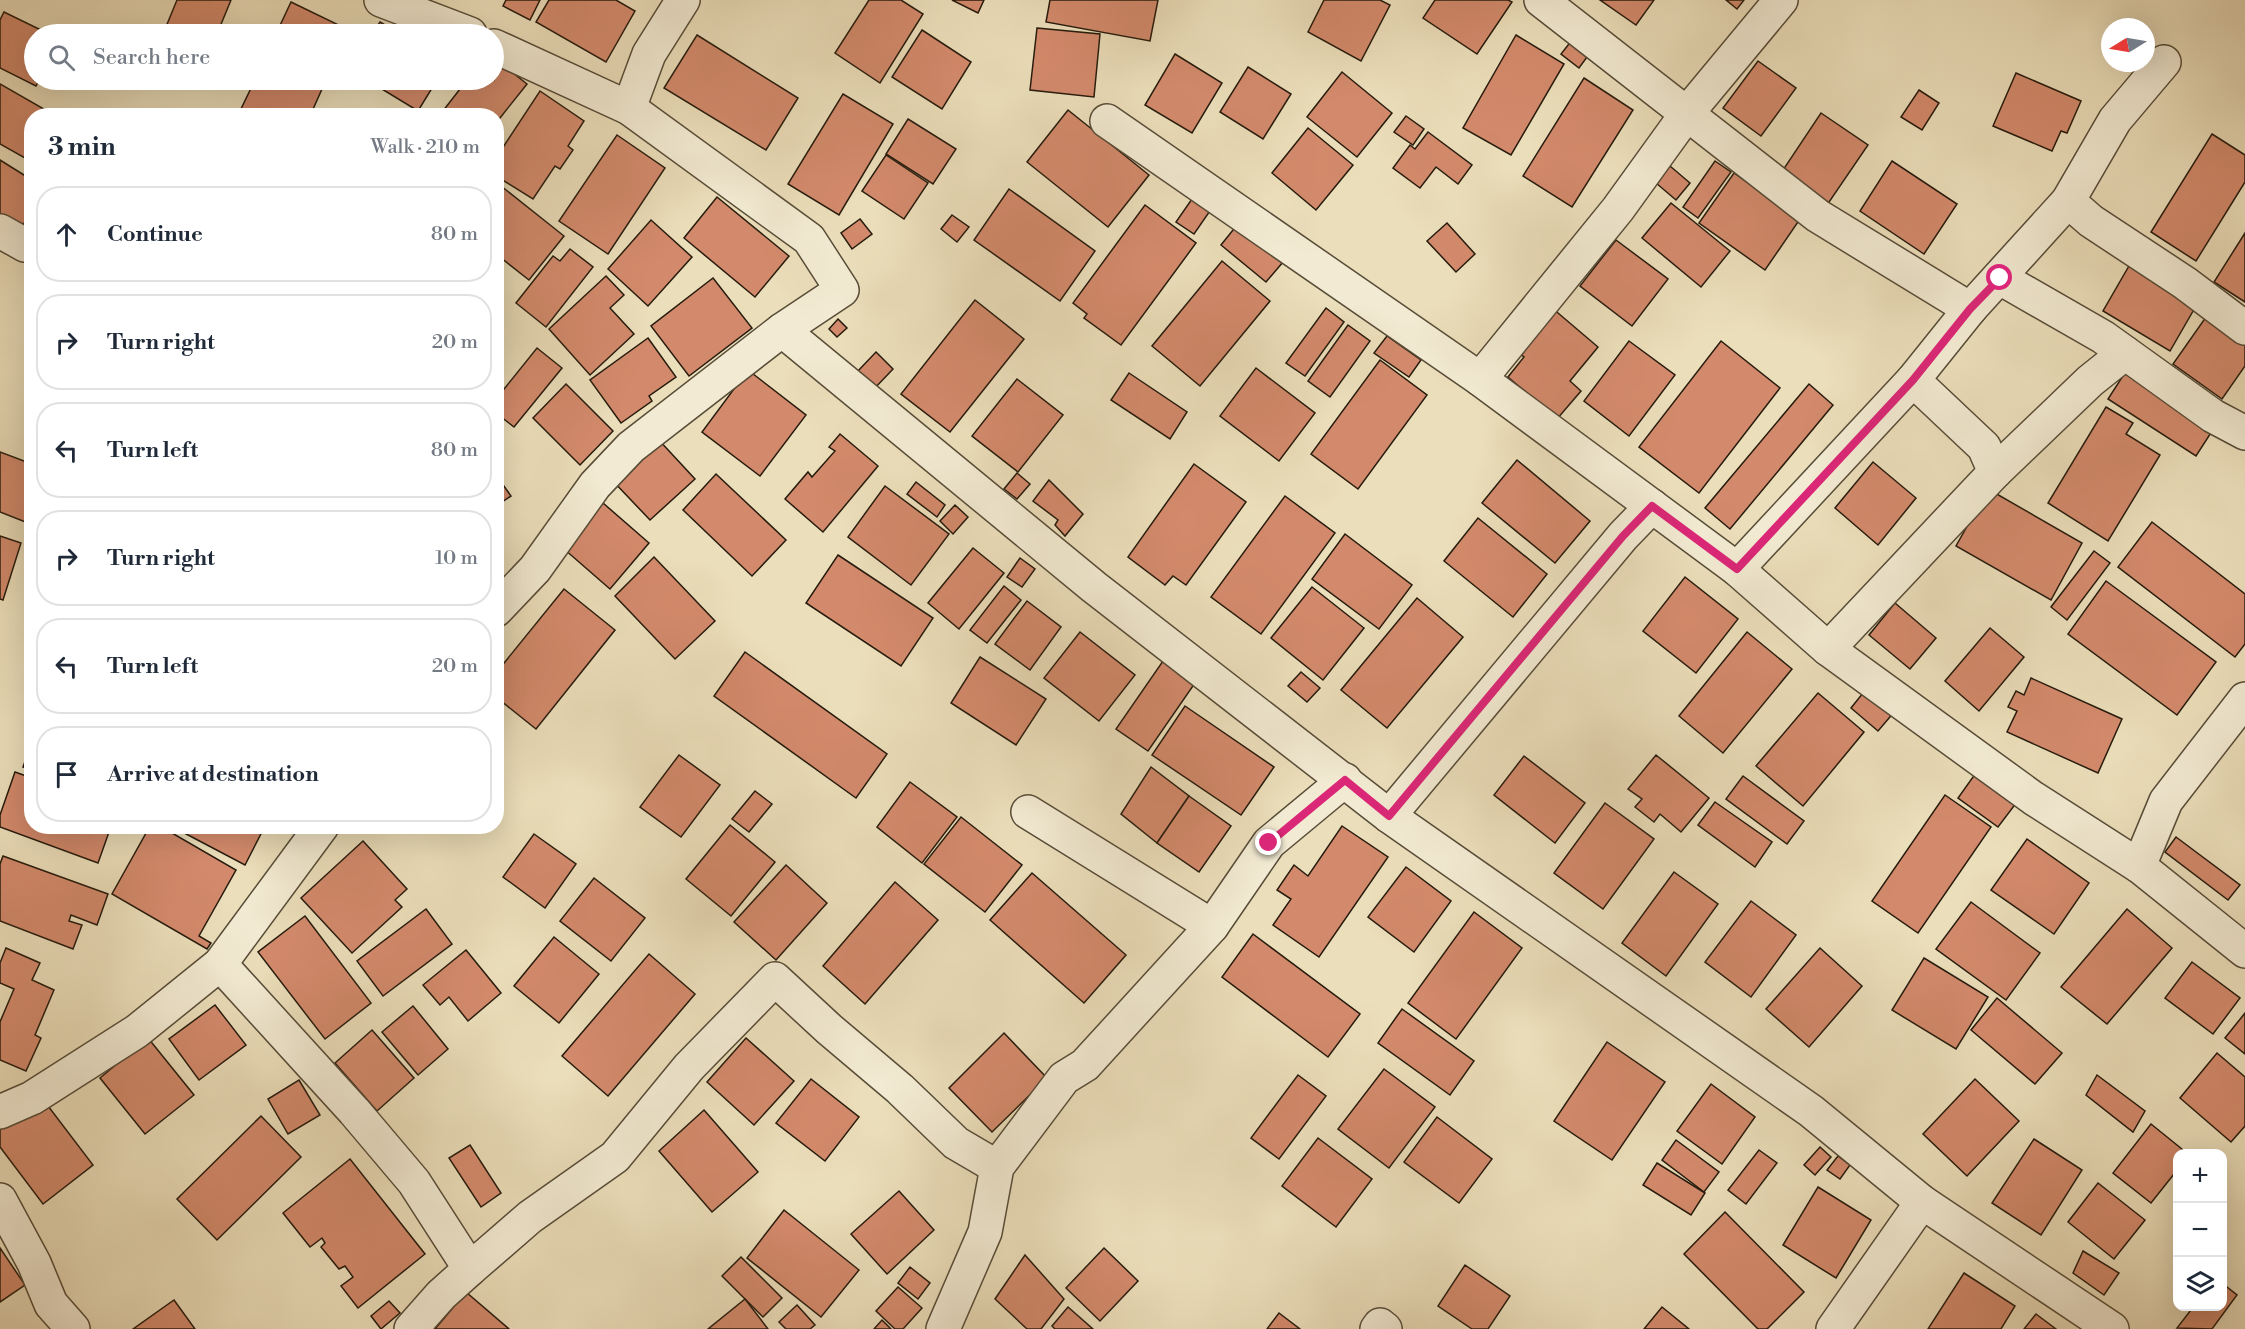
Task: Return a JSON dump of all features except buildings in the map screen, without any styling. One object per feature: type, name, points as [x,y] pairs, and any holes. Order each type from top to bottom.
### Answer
[{"type":"street","points":[[381,0],[444,24]]},
{"type":"street","points":[[630,108],[649,54],[683,0]]},
{"type":"street","points":[[1540,0],[1688,112],[1818,216],[1970,309]]},
{"type":"street","points":[[1480,379],[1618,209],[1688,112],[1781,0]]},
{"type":"street","points":[[504,51],[630,108],[809,239],[842,290],[782,330],[632,447],[595,485],[535,569],[504,602]]},
{"type":"street","points":[[1737,569],[1913,380],[1970,309],[2068,201],[2115,120],[2164,62]]},
{"type":"street","points":[[1107,121],[1480,379],[1737,569],[1828,649],[2033,798],[2139,866],[2245,951]]},
{"type":"street","points":[[2068,201],[2091,221],[2185,283],[2245,328]]},
{"type":"street","points":[[2000,278],[2103,337],[2213,416],[2245,433]]},
{"type":"street","points":[[782,330],[1094,587],[1389,816],[1811,1111],[1922,1202],[2112,1329]]},
{"type":"street","points":[[1828,649],[1924,551],[1995,472],[2090,381],[2125,353]]},
{"type":"street","points":[[1913,380],[1984,447],[1995,472]]},
{"type":"street","points":[[1389,816],[1623,536],[1652,506]]},
{"type":"street","points":[[2139,866],[2166,801],[2245,699]]},
{"type":"street","points":[[943,1329],[985,1232],[997,1167],[1064,1078],[1085,1065],[1212,926],[1269,843],[1345,780]]},
{"type":"street","points":[[1028,812],[1212,926]]},
{"type":"street","points":[[0,1112],[32,1098],[137,1030],[220,964],[316,834]]},
{"type":"street","points":[[220,964],[354,1111],[414,1182],[470,1269]]},
{"type":"street","points":[[411,1329],[441,1295],[530,1217],[615,1157],[688,1066],[776,979],[829,1029],[900,1089],[956,1143],[997,1167]]},
{"type":"street","points":[[0,1200],[34,1263],[51,1304],[73,1329]]},
{"type":"street","points":[[1833,1329],[1922,1202]]},
{"type":"street","points":[[1377,1329],[1380,1325],[1385,1329]]},
{"type":"route","points":[[1269,843],[1345,780],[1389,816],[1623,536],[1652,506],[1737,569],[1913,380],[1970,309],[2000,278]]}]
